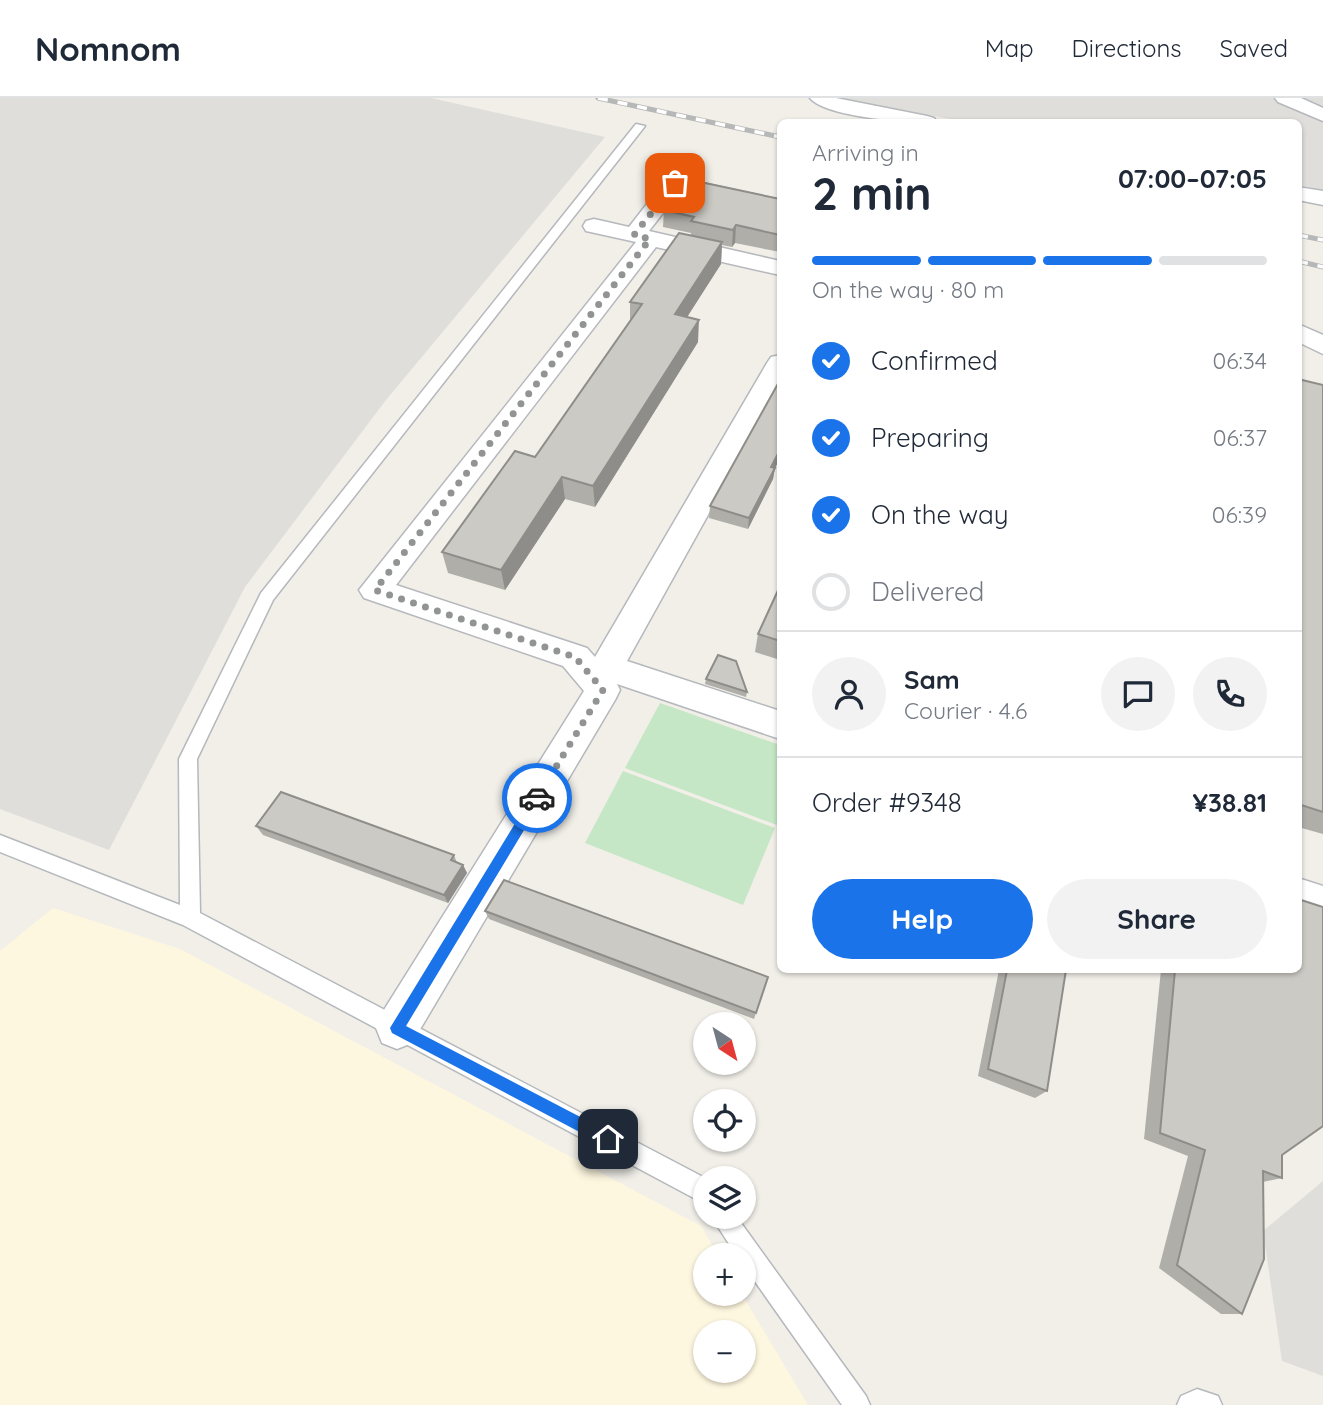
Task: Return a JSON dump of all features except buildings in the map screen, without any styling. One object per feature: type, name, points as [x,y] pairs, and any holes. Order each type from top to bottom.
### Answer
[{"type":"street","points":[[820,98],[836,105],[911,119]]},
{"type":"street","points":[[1285,98],[1323,115]]},
{"type":"street","points":[[777,205],[675,183],[642,237],[375,590],[575,657],[601,675],[777,723]]},
{"type":"street","points":[[1302,194],[1323,198]]},
{"type":"street","points":[[594,226],[777,267]]},
{"type":"street","points":[[1302,333],[1323,346]]},
{"type":"street","points":[[397,1028],[603,690],[601,675],[777,368]]},
{"type":"street","points":[[1302,897],[1323,904]]},
{"type":"lane","points":[[190,918],[188,759],[267,597],[640,126]]},
{"type":"lane","points":[[0,843],[190,918],[693,1184]]},
{"type":"lane","points":[[731,1229],[857,1405]]},
{"type":"lane","points":[[1190,1405],[1197,1402],[1209,1405]]},
{"type":"shaded area","points":[[0,98],[431,98],[605,137],[386,400],[245,587],[109,850],[0,809]]},
{"type":"shaded area","points":[[836,98],[1323,98],[1323,190],[1302,186],[1302,119],[950,119]]},
{"type":"shaded area","points":[[53,908],[180,949],[693,1222],[693,1229],[703,1229],[711,1243],[693,1243],[693,1306],[749,1306],[808,1405],[0,1405],[0,951]]},
{"type":"shaded area","points":[[1323,1181],[1323,1376],[1282,1361],[1263,1231]]},
{"type":"green space","points":[[660,703],[777,744],[777,825],[625,768]]},
{"type":"green space","points":[[623,771],[775,828],[743,905],[585,843]]},
{"type":"railway","points":[[598,98],[777,136]]},
{"type":"railway","points":[[1302,236],[1323,240]]},
{"type":"railway","points":[[1302,262],[1323,267]]},
{"type":"way so far","points":[[537,798],[603,690],[575,657],[375,590],[650,239],[634,235],[675,183]]},
{"type":"route","points":[[537,798],[397,1028],[608,1139]]}]
